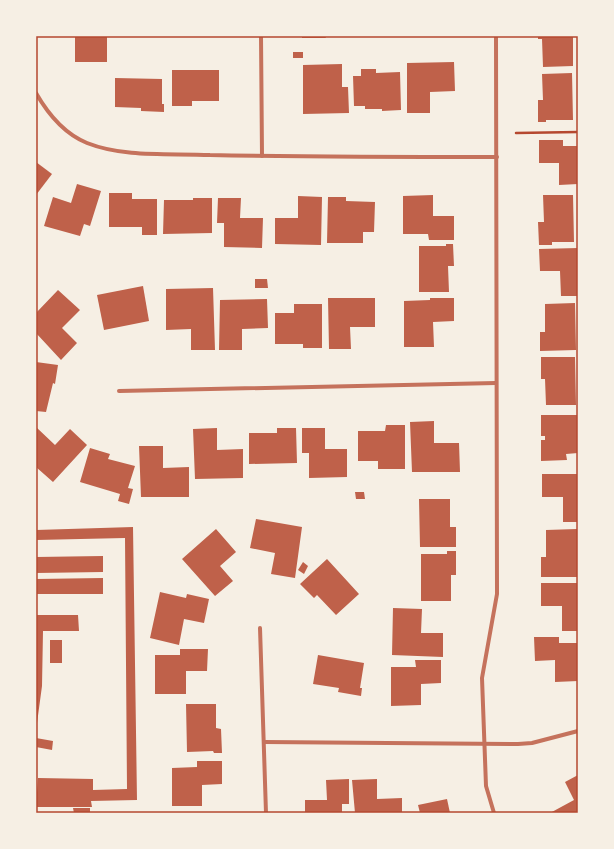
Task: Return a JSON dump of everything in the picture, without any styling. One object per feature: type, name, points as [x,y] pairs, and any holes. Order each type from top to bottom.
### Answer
[{"type":"street","points":[[261,36],[262,156]]},
{"type":"street","points":[[494,813],[486,786],[482,678],[497,594],[496,36]]},
{"type":"street","points":[[36,93],[44,106],[60,125],[86,142],[118,152],[262,156],[497,157]]},
{"type":"street","points":[[119,391],[496,383]]},
{"type":"street","points":[[260,628],[266,813]]},
{"type":"street","points":[[264,742],[484,745],[532,743],[578,731]]},
{"type":"path","points":[[516,133],[578,132]]},
{"type":"building","points":[[75,36],[107,36],[107,62],[75,62]]},
{"type":"building","points":[[302,36],[325,36],[326,38],[302,38]]},
{"type":"building","points":[[538,36],[573,36],[573,66],[543,67],[542,39],[538,39]]},
{"type":"building","points":[[293,52],[303,52],[303,58],[293,58]]},
{"type":"building","points":[[454,62],[455,91],[430,92],[430,113],[407,113],[407,63]]},
{"type":"building","points":[[342,64],[342,87],[348,87],[349,113],[303,114],[303,65]]},
{"type":"building","points":[[361,69],[376,69],[376,73],[400,72],[401,110],[382,111],[382,109],[365,109],[365,106],[354,106],[353,76],[361,76]]},
{"type":"building","points":[[172,70],[219,70],[219,101],[192,101],[192,106],[172,106]]},
{"type":"building","points":[[572,73],[573,120],[546,120],[546,122],[538,122],[538,100],[543,100],[542,74]]},
{"type":"building","points":[[115,78],[162,79],[162,104],[164,104],[164,112],[141,111],[141,108],[115,107]]},
{"type":"building","points":[[539,140],[563,140],[563,146],[578,146],[578,184],[559,185],[559,163],[539,163]]},
{"type":"building","points":[[36,162],[52,174],[36,195]]},
{"type":"building","points":[[77,184],[101,191],[90,226],[84,224],[80,236],[44,226],[53,197],[71,203]]},
{"type":"building","points":[[109,193],[132,193],[132,199],[157,199],[157,235],[142,235],[142,227],[109,227]]},
{"type":"building","points":[[433,195],[433,216],[454,216],[454,240],[429,240],[428,234],[403,234],[403,196]]},
{"type":"building","points":[[543,195],[573,195],[574,242],[552,242],[552,245],[539,245],[538,222],[544,222]]},
{"type":"building","points":[[298,196],[322,197],[321,245],[275,244],[275,218],[298,218]]},
{"type":"building","points":[[328,197],[346,197],[346,201],[375,202],[374,232],[363,232],[363,243],[327,243]]},
{"type":"building","points":[[193,198],[212,198],[212,233],[163,234],[164,200],[193,200]]},
{"type":"building","points":[[218,198],[241,198],[240,218],[263,218],[262,248],[224,247],[224,223],[217,223]]},
{"type":"building","points":[[446,244],[453,244],[454,266],[448,266],[449,292],[419,292],[419,246],[446,246]]},
{"type":"building","points":[[578,248],[578,296],[561,296],[560,271],[540,271],[539,249]]},
{"type":"building","points":[[255,279],[267,279],[268,288],[255,288]]},
{"type":"building","points":[[143,286],[149,321],[104,330],[97,295]]},
{"type":"building","points":[[213,288],[215,350],[191,350],[191,329],[166,330],[166,289]]},
{"type":"building","points":[[58,290],[80,310],[62,328],[77,343],[61,360],[36,333],[36,313]]},
{"type":"building","points":[[328,298],[375,298],[375,327],[350,327],[351,349],[329,349]]},
{"type":"building","points":[[430,298],[454,298],[454,321],[433,322],[434,347],[404,347],[404,301],[430,300]]},
{"type":"building","points":[[267,299],[268,328],[242,329],[242,350],[219,350],[220,300]]},
{"type":"building","points":[[575,303],[576,350],[540,351],[540,332],[545,332],[545,304]]},
{"type":"building","points":[[294,304],[322,304],[322,348],[303,348],[303,344],[275,344],[275,313],[294,313]]},
{"type":"building","points":[[541,357],[575,357],[576,405],[546,405],[545,379],[541,379]]},
{"type":"building","points":[[36,362],[58,365],[55,384],[53,383],[46,412],[36,411]]},
{"type":"building","points":[[541,415],[578,415],[578,453],[566,454],[567,460],[541,461],[541,440],[545,440],[545,436],[541,436]]},
{"type":"building","points":[[434,421],[434,443],[459,443],[460,472],[412,472],[410,422]]},
{"type":"building","points":[[386,425],[405,425],[405,469],[378,469],[378,461],[358,461],[358,431],[385,431]]},
{"type":"building","points":[[36,427],[55,445],[70,429],[87,445],[53,482],[36,467]]},
{"type":"building","points":[[217,428],[217,450],[243,449],[243,478],[195,479],[193,429]]},
{"type":"building","points":[[277,428],[296,428],[297,463],[249,464],[249,433],[277,433]]},
{"type":"building","points":[[302,428],[325,428],[325,449],[347,449],[347,477],[309,478],[309,453],[302,453]]},
{"type":"building","points":[[139,446],[163,446],[163,468],[189,467],[189,497],[141,497]]},
{"type":"building","points":[[90,448],[110,454],[108,459],[135,466],[128,488],[133,489],[129,504],[118,501],[120,494],[80,482]]},
{"type":"building","points":[[542,474],[578,474],[578,522],[563,522],[563,497],[542,497]]},
{"type":"building","points":[[355,492],[364,492],[365,499],[356,499]]},
{"type":"building","points":[[419,499],[450,499],[450,527],[456,527],[456,547],[420,547]]},
{"type":"building","points":[[256,519],[302,527],[295,578],[271,574],[275,553],[250,548]]},
{"type":"building","points":[[133,527],[137,800],[91,801],[92,807],[36,807],[38,778],[93,779],[93,790],[127,789],[125,538],[36,540],[36,530]]},
{"type":"building","points":[[216,529],[236,552],[220,566],[233,581],[215,596],[182,559]]},
{"type":"building","points":[[577,529],[578,577],[541,577],[541,557],[546,557],[546,530]]},
{"type":"building","points":[[447,551],[456,551],[456,575],[451,575],[451,601],[421,601],[421,554],[447,554]]},
{"type":"building","points":[[103,556],[103,572],[36,573],[36,557]]},
{"type":"building","points":[[327,559],[359,594],[336,615],[317,595],[314,598],[300,584]]},
{"type":"building","points":[[303,562],[308,566],[304,574],[298,570]]},
{"type":"building","points":[[103,578],[103,594],[36,594],[36,579]]},
{"type":"building","points":[[541,583],[578,583],[578,631],[562,631],[562,606],[541,606]]},
{"type":"building","points":[[160,592],[186,598],[187,594],[209,599],[204,623],[184,619],[179,645],[150,638]]},
{"type":"building","points":[[393,608],[422,609],[421,633],[443,633],[443,657],[392,655]]},
{"type":"building","points":[[37,615],[78,615],[79,631],[43,631],[42,686],[37,723]]},
{"type":"building","points":[[534,637],[559,637],[559,643],[578,643],[578,681],[555,682],[555,660],[535,661]]},
{"type":"building","points":[[50,640],[62,640],[62,663],[50,663]]},
{"type":"building","points":[[180,649],[208,649],[207,671],[186,671],[186,694],[155,694],[155,655],[180,655]]},
{"type":"building","points":[[318,655],[364,663],[360,688],[362,688],[361,696],[338,692],[339,688],[313,684]]},
{"type":"building","points":[[415,660],[441,660],[441,683],[421,684],[421,705],[391,706],[391,667],[416,667]]},
{"type":"building","points":[[186,704],[216,704],[216,728],[221,729],[222,753],[214,753],[213,751],[187,752]]},
{"type":"building","points":[[36,738],[53,741],[52,750],[36,747]]},
{"type":"building","points":[[197,761],[222,761],[222,784],[202,785],[202,806],[172,806],[172,768],[197,767]]},
{"type":"building","points":[[578,775],[578,813],[550,813],[574,800],[565,782]]},
{"type":"building","points":[[349,779],[349,804],[342,804],[342,813],[305,813],[305,800],[327,800],[326,780]]},
{"type":"building","points":[[377,779],[377,799],[402,798],[402,813],[355,813],[352,780]]},
{"type":"building","points":[[447,799],[450,813],[420,813],[418,805]]},
{"type":"building","points":[[73,808],[90,808],[90,813],[74,813]]}]
